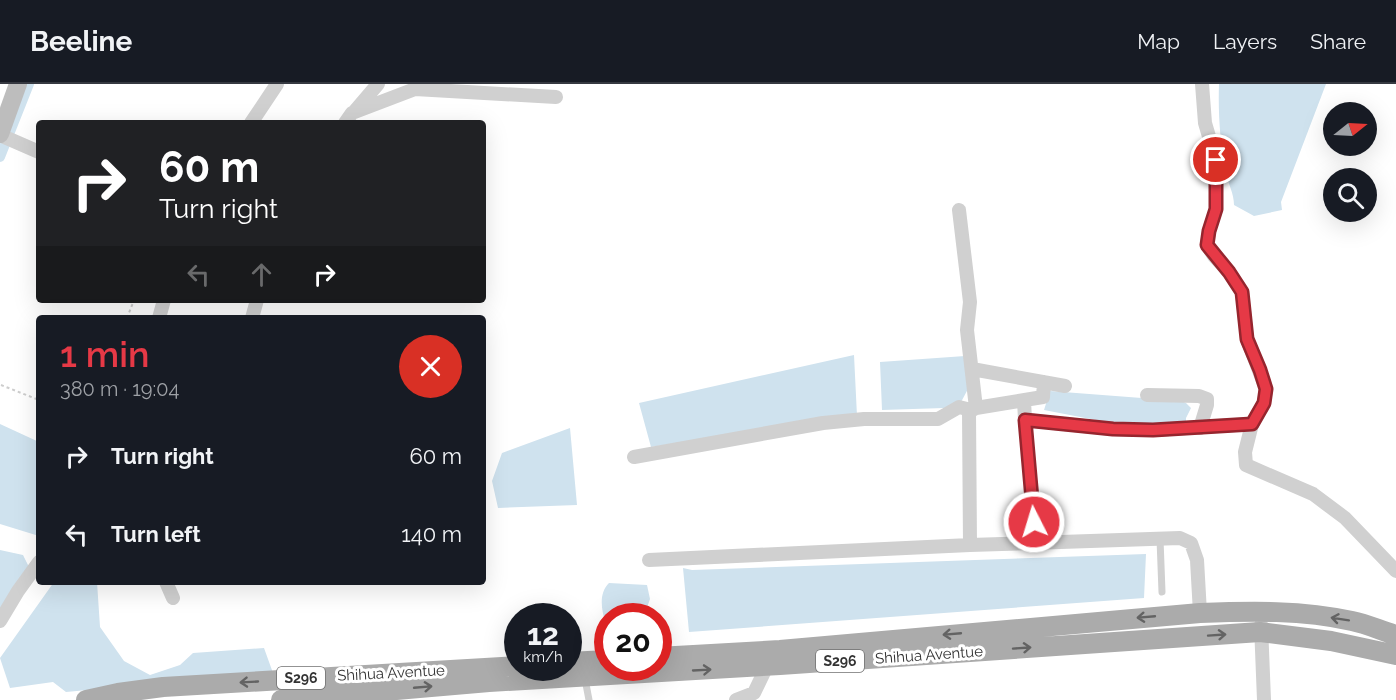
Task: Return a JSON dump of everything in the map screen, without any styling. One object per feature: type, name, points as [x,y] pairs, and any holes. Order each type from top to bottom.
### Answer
[{"type":"main road","name":"Shihua Aventue","points":[[86,700],[163,687],[323,691],[584,676],[1200,613],[1262,611],[1302,613],[1354,621],[1396,635]]},
{"type":"main road","name":"Shihua Aventue","points":[[672,657],[767,658],[1260,632],[1332,641],[1396,655]]},
{"type":"main road","name":"Shihua Aventue","points":[[281,700],[323,691],[504,668]]},
{"type":"street","points":[[18,84],[0,135],[34,150]]},
{"type":"street","points":[[253,120],[277,84]]},
{"type":"street","points":[[349,118],[378,84]]},
{"type":"street","points":[[1203,84],[1205,123],[1216,160],[1216,209],[1207,245],[1242,292],[1247,339],[1266,389],[1264,403],[1252,424],[1245,452],[1246,465],[1313,494],[1346,518],[1396,571]]},
{"type":"street","points":[[349,118],[415,89],[509,89],[556,97]]},
{"type":"street","points":[[959,210],[970,302],[967,330],[972,369],[973,410],[970,545]]},
{"type":"street","points":[[972,369],[1065,386]]},
{"type":"street","points":[[634,457],[823,423],[864,419],[938,419],[959,407],[973,410],[1043,397],[1044,382]]},
{"type":"street","points":[[1148,395],[1199,396],[1207,399],[1208,405],[1200,428]]},
{"type":"street","points":[[1024,400],[1025,420],[1113,429],[1153,430],[1252,424]]},
{"type":"street","points":[[649,560],[1180,538],[1191,543],[1197,560],[1200,613]]},
{"type":"street","points":[[0,621],[36,566]]},
{"type":"street","points":[[167,585],[173,598]]},
{"type":"street","points":[[1262,611],[1260,632],[1264,700]]},
{"type":"street","points":[[736,700],[750,698],[754,693],[767,658]]},
{"type":"lane","points":[[1025,420],[1036,543]]},
{"type":"lane","points":[[1160,539],[1162,592]]},
{"type":"lane","points":[[584,676],[589,700]]},
{"type":"path","points":[[1,385],[36,399]]},
{"type":"water","points":[[1219,84],[1326,84],[1281,202],[1282,210],[1254,216],[1234,205],[1222,151]]},
{"type":"water","points":[[854,355],[857,416],[651,447],[639,403]]},
{"type":"water","points":[[965,356],[969,387],[960,404],[944,408],[882,410],[880,362]]},
{"type":"water","points":[[1050,391],[1181,401],[1191,408],[1186,418],[1186,428],[1132,427],[1044,410]]},
{"type":"water","points":[[0,424],[36,441],[36,535],[0,524]]},
{"type":"water","points":[[570,428],[577,505],[498,508],[492,481],[502,453]]},
{"type":"water","points":[[0,550],[23,555],[30,569],[0,616]]},
{"type":"water","points":[[1146,554],[1144,598],[689,632],[683,568],[692,570]]},
{"type":"water","points":[[609,583],[647,585],[650,599],[649,603],[602,603]]},
{"type":"water","points":[[52,585],[97,585],[100,627],[124,661],[150,675],[180,665],[193,653],[264,648],[273,673],[66,692],[53,682],[10,688],[0,658]]},
{"type":"waterway","points":[[0,157],[29,84]]},
{"type":"route","points":[[1034,522],[1025,420],[1113,429],[1189,429],[1252,424],[1264,403],[1266,389],[1247,339],[1242,292],[1207,245],[1216,209],[1216,160]]}]
